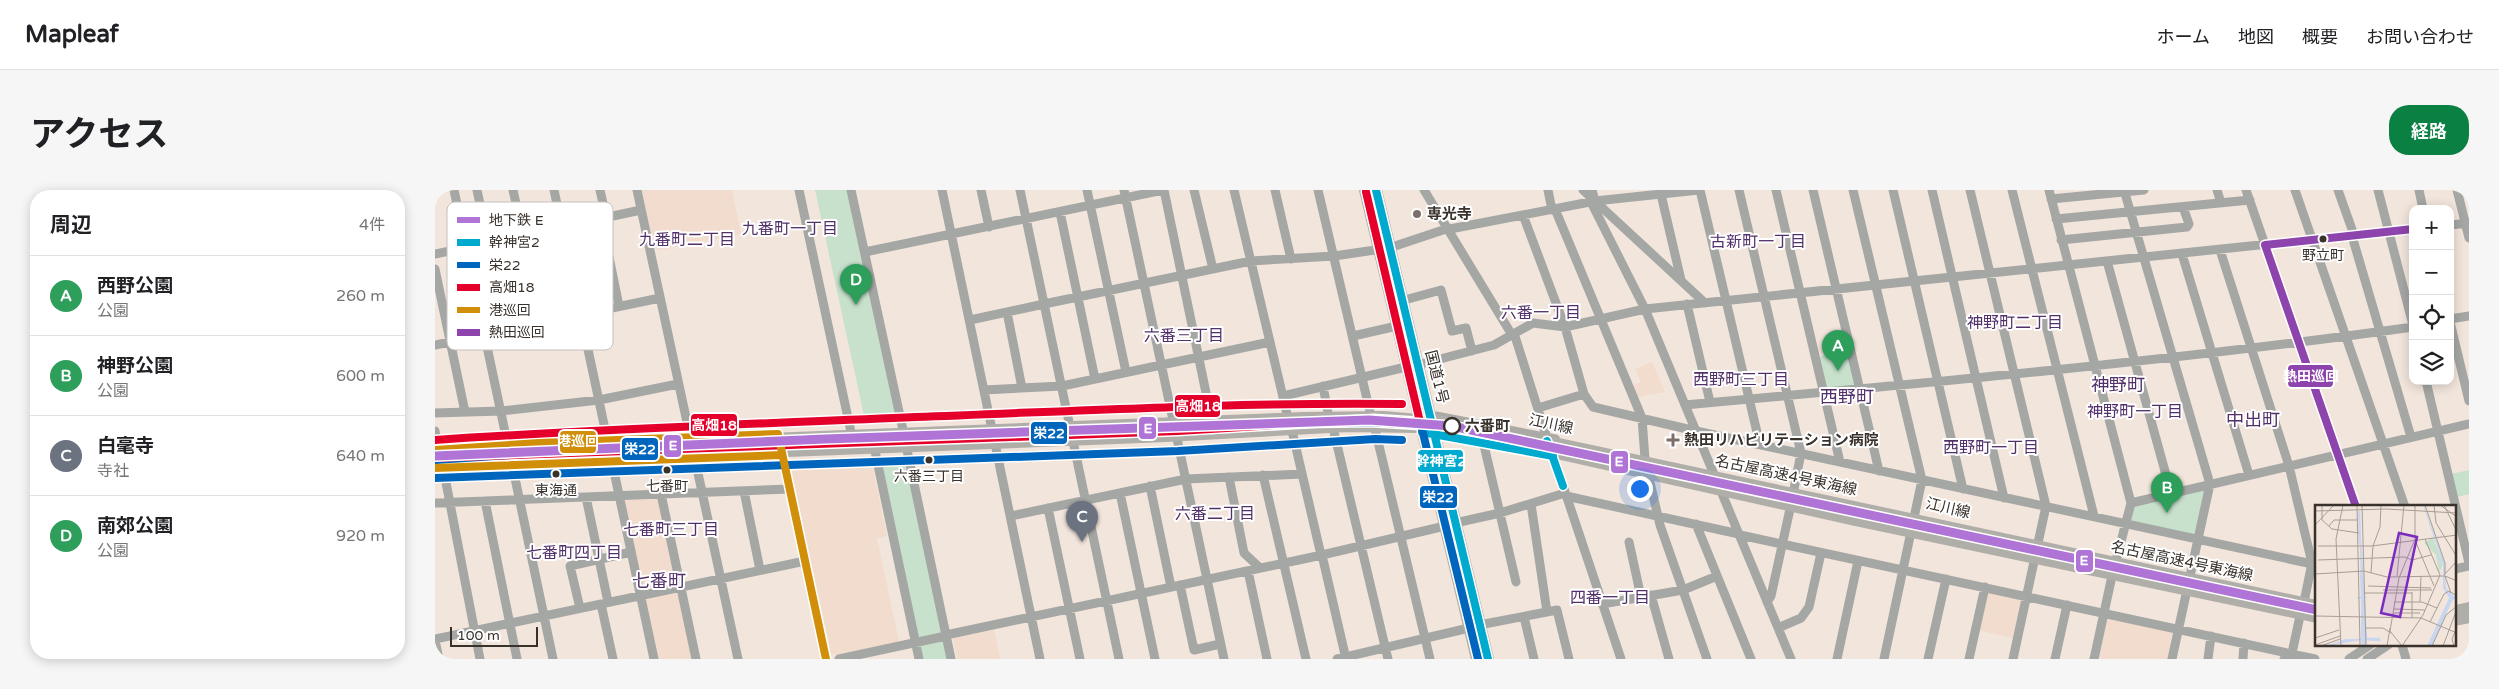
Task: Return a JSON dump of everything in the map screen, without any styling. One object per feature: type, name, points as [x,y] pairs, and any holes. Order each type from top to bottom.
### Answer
[{"type":"highway","name":"国道1号","points":[[1365,190],[1401,301],[1412,366],[1474,626],[1477,659]]},
{"type":"highway","name":"国道1号","points":[[1376,190],[1383,248],[1397,326],[1412,366]]},
{"type":"highway","name":"名古屋高速4号東海線","points":[[436,451],[1304,418],[1383,417],[1421,419],[1496,431],[2147,571],[2312,604]]},
{"type":"highway","points":[[910,448],[920,441],[1291,425],[1337,432]]},
{"type":"highway","name":"名古屋高速4号東海線","points":[[438,467],[910,448],[1348,426],[1418,428],[1495,439],[1855,520],[2315,618]]},
{"type":"highway","points":[[593,445],[600,448],[634,451],[835,443],[902,436],[926,428]]},
{"type":"highway","points":[[1553,456],[1605,460],[1633,465],[1849,514],[1855,520]]},
{"type":"highway","points":[[1731,477],[1743,484],[1763,491],[1850,509],[1867,516],[2140,574],[2147,571]]},
{"type":"highway","name":"国道1号","points":[[1474,626],[1488,659]]},
{"type":"main road","name":"江川線","points":[[438,467],[512,464],[556,465],[910,448],[1178,442],[1291,425],[1328,413],[1370,412],[1424,416],[1547,438],[1794,489],[2312,604]]},
{"type":"main road","name":"江川線","points":[[436,451],[607,441],[903,430],[1069,421],[1211,418],[1291,425]]},
{"type":"main road","name":"江川線","points":[[1337,432],[1375,429],[1428,432],[1483,441],[1910,535],[2315,618]]},
{"type":"main road","points":[[435,645],[438,659]]},
{"type":"street","points":[[637,190],[738,659]]},
{"type":"street","points":[[799,190],[851,432]]},
{"type":"street","points":[[851,190],[903,430]]},
{"type":"street","points":[[942,190],[1040,659]]},
{"type":"street","points":[[981,190],[989,227]]},
{"type":"street","points":[[1020,190],[1119,659]]},
{"type":"street","points":[[1087,190],[1126,372]]},
{"type":"street","points":[[865,252],[1060,212],[1091,205],[1125,194],[1164,190],[1211,418]]},
{"type":"street","points":[[1194,190],[1213,269]]},
{"type":"street","points":[[1234,190],[1291,425],[1343,658],[1474,626],[1557,610],[1569,659]]},
{"type":"street","points":[[1275,190],[1291,259]]},
{"type":"street","points":[[1318,190],[1370,412]]},
{"type":"street","points":[[1548,190],[1554,209],[1642,418],[1645,459]]},
{"type":"street","points":[[1583,190],[1705,303]]},
{"type":"street","points":[[1592,190],[1595,201],[1593,206],[1645,309],[1791,659]]},
{"type":"street","points":[[970,320],[1251,261],[1334,256],[1383,248],[1449,229],[1624,194],[1700,190],[1760,445]]},
{"type":"street","points":[[1739,190],[1801,453],[1794,489]]},
{"type":"street","points":[[1775,190],[1840,462]]},
{"type":"street","points":[[1813,190],[1879,471]]},
{"type":"street","points":[[1853,190],[1922,480],[1884,659]]},
{"type":"street","points":[[1893,190],[1963,489]]},
{"type":"street","points":[[1932,190],[2004,498]]},
{"type":"street","points":[[1971,190],[2045,506],[2039,544],[2013,659]]},
{"type":"street","points":[[2012,190],[2094,516]]},
{"type":"street","points":[[2116,561],[2131,503],[2050,194],[2144,190]]},
{"type":"street","points":[[2217,190],[2221,203]]},
{"type":"street","points":[[2246,190],[2356,505]]},
{"type":"street","points":[[2295,190],[2405,505]]},
{"type":"street","points":[[2338,190],[2411,437]]},
{"type":"street","points":[[2379,190],[2391,231],[2409,309]]},
{"type":"street","points":[[2419,190],[2422,205]]},
{"type":"street","points":[[2457,190],[2467,223],[2469,238]]},
{"type":"street","points":[[2124,191],[2210,484],[2172,659]]},
{"type":"street","points":[[1661,192],[1681,280]]},
{"type":"street","points":[[1429,193],[1513,334],[1621,659]]},
{"type":"street","points":[[1125,194],[1223,659]]},
{"type":"street","points":[[2056,219],[2249,200]]},
{"type":"street","points":[[2061,240],[2187,227],[2189,224],[2183,207]]},
{"type":"street","points":[[613,216],[641,210]]},
{"type":"street","points":[[1060,212],[1095,379]]},
{"type":"street","points":[[1523,215],[1565,326],[1583,394],[1593,407],[1696,432],[2314,564]]},
{"type":"street","points":[[2454,225],[2467,223]]},
{"type":"street","points":[[1283,396],[1494,345],[1533,323],[1565,326],[1645,309],[1687,304],[2409,229]]},
{"type":"street","points":[[2219,250],[2289,466],[2314,564],[2312,604]]},
{"type":"street","points":[[2182,254],[2249,475]]},
{"type":"street","points":[[2107,262],[2171,493]]},
{"type":"street","points":[[435,269],[447,327]]},
{"type":"street","points":[[613,273],[619,306]]},
{"type":"street","points":[[1401,301],[1441,290],[1453,331],[1466,328],[1472,351]]},
{"type":"street","points":[[613,307],[659,298]]},
{"type":"street","points":[[1687,304],[1710,402]]},
{"type":"street","points":[[1007,312],[1023,388]]},
{"type":"street","points":[[2454,319],[2469,316]]},
{"type":"street","points":[[1353,336],[1397,326]]},
{"type":"street","points":[[1685,405],[2015,375],[2173,358],[2299,343],[2409,327]]},
{"type":"street","points":[[2454,337],[2469,401]]},
{"type":"street","points":[[984,390],[1062,386],[1270,342]]},
{"type":"street","points":[[452,350],[465,412]]},
{"type":"street","points":[[488,350],[508,446]]},
{"type":"street","points":[[589,350],[654,659]]},
{"type":"street","points":[[435,413],[501,411],[599,400],[678,384]]},
{"type":"street","points":[[2427,385],[2455,505]]},
{"type":"street","points":[[1323,386],[1328,413]]},
{"type":"street","points":[[1538,408],[1583,394]]},
{"type":"street","points":[[2131,503],[2469,424]]},
{"type":"street","points":[[1375,429],[1429,659]]},
{"type":"street","points":[[435,431],[436,451]]},
{"type":"street","points":[[1337,432],[1361,546],[1388,659]]},
{"type":"street","points":[[778,434],[826,659]]},
{"type":"street","points":[[1483,441],[1516,582]]},
{"type":"street","points":[[910,448],[951,659]]},
{"type":"street","points":[[875,451],[919,659]]},
{"type":"street","points":[[512,464],[553,659]]},
{"type":"street","points":[[438,467],[449,503],[480,659]]},
{"type":"street","points":[[1011,516],[1185,479],[1302,474]]},
{"type":"street","points":[[1263,476],[1305,659]]},
{"type":"street","points":[[1229,477],[1244,553],[1260,568]]},
{"type":"street","points":[[1649,478],[1658,516],[1707,659]]},
{"type":"street","points":[[1150,486],[1193,650],[1220,644]]},
{"type":"street","points":[[435,503],[790,489]]},
{"type":"street","points":[[744,491],[760,570]]},
{"type":"street","points":[[1119,493],[1155,659]]},
{"type":"street","points":[[661,494],[696,659]]},
{"type":"street","points":[[839,659],[1361,546],[1500,513],[1566,495],[1782,545],[2178,628],[2315,659]]},
{"type":"street","points":[[586,497],[599,559],[613,659]]},
{"type":"street","points":[[485,501],[517,659]]},
{"type":"street","points":[[1531,504],[1547,612]]},
{"type":"street","points":[[1048,508],[1080,659]]},
{"type":"street","points":[[1767,602],[1771,596],[1790,509]]},
{"type":"street","points":[[2457,514],[2469,564],[2457,568]]},
{"type":"street","points":[[1696,524],[1751,659]]},
{"type":"street","points":[[1629,542],[1669,659]]},
{"type":"street","points":[[579,608],[570,566],[631,552]]},
{"type":"street","points":[[1778,628],[1805,615],[1809,607],[1821,553]]},
{"type":"street","points":[[435,639],[805,561]]},
{"type":"street","points":[[1837,659],[1858,561]]},
{"type":"street","points":[[1248,571],[1267,659]]},
{"type":"street","points":[[1602,604],[1683,590],[1717,576]]},
{"type":"street","points":[[2094,659],[2112,576]]},
{"type":"street","points":[[1928,659],[1946,579]]},
{"type":"street","points":[[1969,659],[1985,587]]},
{"type":"street","points":[[2055,659],[2067,605]]},
{"type":"street","points":[[2284,659],[2292,653],[2300,616]]},
{"type":"street","points":[[1524,617],[1534,659]]},
{"type":"street","points":[[2208,659],[2211,636]]},
{"type":"street","points":[[2243,659],[2244,643]]},
{"type":"street","points":[[2349,659],[2367,647]]},
{"type":"street","points":[[2367,659],[2385,647]]},
{"type":"shaded area","points":[[642,190],[732,190],[741,234],[659,250],[654,247]]},
{"type":"shaded area","points":[[1652,362],[1665,392],[1637,397],[1632,386],[1641,382],[1635,369]]},
{"type":"shaded area","points":[[871,460],[887,536],[877,538],[899,642],[834,655],[831,654],[790,464]]},
{"type":"shaded area","points":[[658,498],[677,581],[675,584],[644,590],[641,588],[623,501],[625,499]]},
{"type":"shaded area","points":[[677,591],[693,659],[656,659],[644,601],[646,598]]},
{"type":"shaded area","points":[[1988,592],[2022,600],[2016,639],[1978,630]]},
{"type":"shaded area","points":[[2107,619],[2172,632],[2168,659],[2098,659]]},
{"type":"shaded area","points":[[994,630],[1000,659],[957,659],[953,638]]},
{"type":"green space","points":[[815,190],[849,190],[897,419],[865,420]]},
{"type":"green space","points":[[1848,348],[1855,387],[1828,389],[1819,357]]},
{"type":"green space","points":[[904,459],[906,461],[948,659],[922,659],[881,464],[883,460]]},
{"type":"green space","points":[[2469,470],[2469,494],[2457,497],[2451,474]]},
{"type":"green space","points":[[2206,490],[2195,535],[2132,522],[2134,506]]},
{"type":"metro line","name":"E","points":[[435,456],[825,439],[1369,420],[1452,426],[2315,610]]},
{"type":"transit line","name":"幹神宮2","points":[[1376,190],[1488,659]]},
{"type":"transit line","name":"高畑18","points":[[435,458],[1178,431],[1374,419],[1420,422],[1366,192]]},
{"type":"transit line","name":"熱田巡回","points":[[2265,245],[2409,229]]},
{"type":"transit line","name":"熱田巡回","points":[[2265,245],[2355,505]]},
{"type":"transit line","name":"高畑18","points":[[435,440],[615,430],[1098,410],[1281,404],[1402,404]]},
{"type":"transit line","name":"栄22","points":[[436,460],[540,453],[1305,423],[1370,422],[1421,425],[1478,659]]},
{"type":"transit line","name":"幹神宮2","points":[[1422,432],[1553,456]]},
{"type":"transit line","name":"港巡回","points":[[435,450],[539,443],[778,434],[826,659]]},
{"type":"transit line","name":"栄22","points":[[435,478],[1178,451],[1375,439],[1402,440]]},
{"type":"transit line","name":"幹神宮2","points":[[1547,441],[1563,486]]},
{"type":"transit line","name":"港巡回","points":[[435,468],[782,455]]},
{"type":"place","name":"専光寺","points":[[1417,214]]},
{"type":"place","name":"野立町","points":[[2323,239]]},
{"type":"place","name":"南郊公園","points":[[856,305]]},
{"type":"place","name":"西野公園","points":[[1838,371]]},
{"type":"place","name":"六番町","points":[[1452,426]]},
{"type":"place","name":"熱田リハビリテーション病院","points":[[1673,440]]},
{"type":"place","name":"六番三丁目","points":[[929,460]]},
{"type":"place","name":"七番町","points":[[667,470]]},
{"type":"place","name":"東海通","points":[[556,474]]},
{"type":"place","name":"神野公園","points":[[2167,513]]},
{"type":"place","name":"白毫寺","points":[[1082,542]]},
{"type":"district","name":"九番町一丁目","points":[[790,229]]},
{"type":"district","name":"九番町二丁目","points":[[687,240]]},
{"type":"district","name":"古新町一丁目","points":[[1758,242]]},
{"type":"district","name":"六番一丁目","points":[[1541,313]]},
{"type":"district","name":"神野町二丁目","points":[[2015,323]]},
{"type":"district","name":"六番三丁目","points":[[1184,336]]},
{"type":"district","name":"西野町三丁目","points":[[1741,380]]},
{"type":"district","name":"神野町","points":[[2118,385]]},
{"type":"district","name":"西野町","points":[[1847,397]]},
{"type":"district","name":"神野町一丁目","points":[[2135,412]]},
{"type":"district","name":"中出町","points":[[2253,420]]},
{"type":"district","name":"西野町一丁目","points":[[1991,448]]},
{"type":"district","name":"六番二丁目","points":[[1215,514]]},
{"type":"district","name":"七番町三丁目","points":[[671,530]]},
{"type":"district","name":"七番町四丁目","points":[[574,553]]},
{"type":"district","name":"七番町","points":[[659,581]]},
{"type":"district","name":"四番一丁目","points":[[1610,598]]}]
